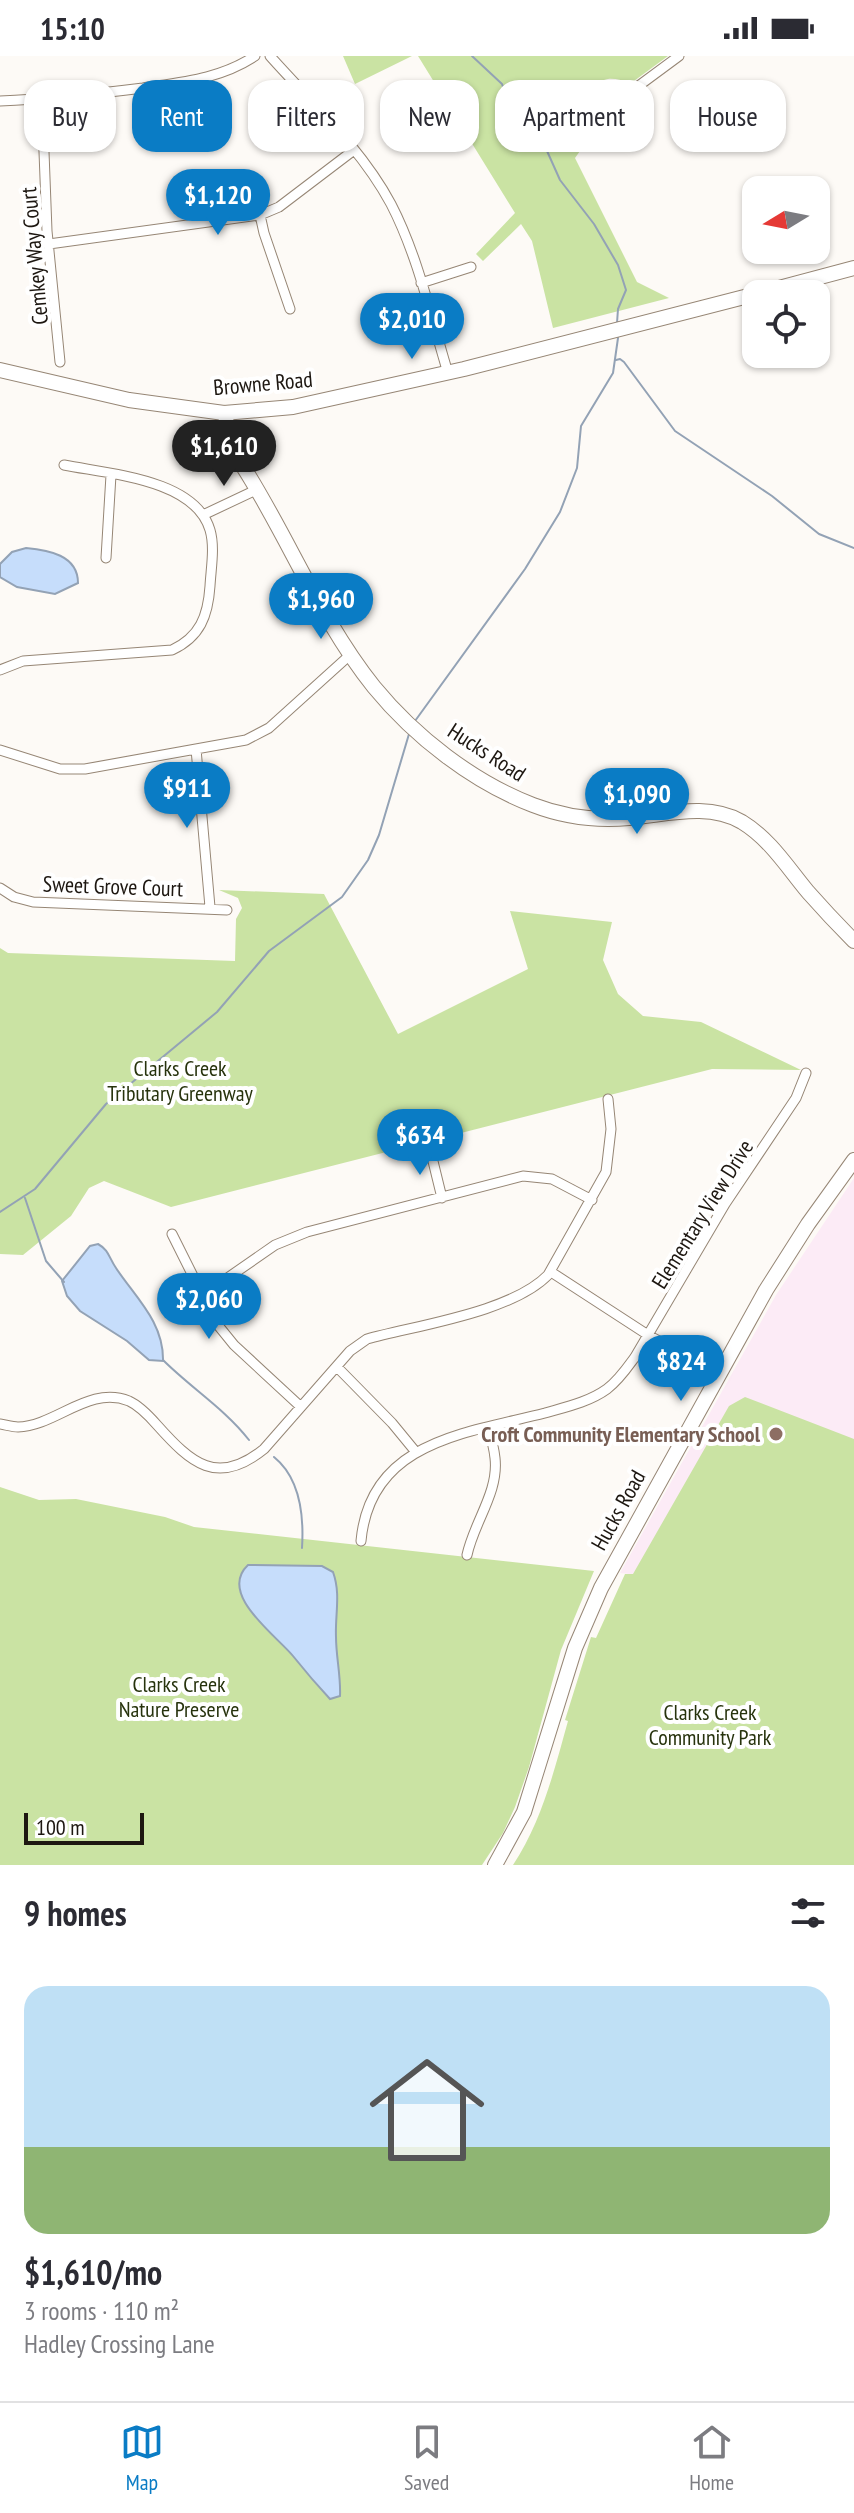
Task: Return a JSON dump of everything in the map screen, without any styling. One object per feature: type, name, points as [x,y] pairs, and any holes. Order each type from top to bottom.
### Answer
[{"type":"main road","name":"Browne Road","points":[[809,280],[854,268]]},
{"type":"main road","name":"Browne Road","points":[[0,370],[129,400],[224,413],[293,407],[448,373],[742,298]]},
{"type":"main road","name":"Hucks Road","points":[[224,413],[235,449],[351,654],[375,688],[417,731],[484,781],[552,812],[604,819],[699,811],[723,814],[737,820],[768,843],[820,906],[854,941]]},
{"type":"main road","name":"Hucks Road","points":[[495,1865],[524,1812],[570,1663],[588,1615],[616,1558],[789,1254],[854,1160]]},
{"type":"street","points":[[116,91],[196,80],[237,68],[255,56]]},
{"type":"street","points":[[270,56],[291,80]]},
{"type":"street","points":[[647,80],[679,56]]},
{"type":"street","points":[[0,101],[24,100]]},
{"type":"street","name":"Cemkey Way Court","points":[[45,152],[60,362]]},
{"type":"street","points":[[49,244],[260,215],[279,207],[351,152]]},
{"type":"street","points":[[355,152],[389,201],[406,236],[448,373]]},
{"type":"street","points":[[260,215],[290,309]]},
{"type":"street","points":[[421,283],[471,267]]},
{"type":"street","points":[[0,670],[23,661],[157,653],[185,644],[200,629],[208,609],[212,544],[203,515],[190,499],[172,488],[64,465]]},
{"type":"street","points":[[106,558],[111,475]]},
{"type":"street","points":[[203,515],[258,489]]},
{"type":"street","points":[[0,750],[60,769],[85,769],[246,740],[269,728],[351,654]]},
{"type":"street","points":[[196,749],[210,907]]},
{"type":"street","name":"Sweet Grove Court","points":[[0,888],[14,897],[33,902],[227,910]]},
{"type":"street","name":"Elementary View Drive","points":[[361,1541],[363,1522],[378,1487],[393,1469],[415,1451],[439,1440],[573,1406],[606,1390],[621,1376],[725,1204],[796,1098],[806,1073]]},
{"type":"street","points":[[0,1424],[18,1427],[35,1423],[85,1402],[107,1398],[129,1401],[147,1414],[183,1454],[199,1464],[218,1468],[250,1460],[264,1449],[350,1351],[367,1339],[502,1304],[536,1287],[551,1272],[606,1172],[611,1119],[608,1099]]},
{"type":"street","points":[[430,1149],[442,1198]]},
{"type":"street","points":[[203,1295],[275,1245],[307,1232],[523,1176],[552,1179],[592,1200]]},
{"type":"street","points":[[172,1234],[217,1324],[234,1345],[301,1407]]},
{"type":"street","points":[[551,1272],[648,1335],[719,1374]]},
{"type":"street","points":[[337,1367],[415,1451]]},
{"type":"street","points":[[467,1555],[474,1530],[494,1485],[495,1456],[488,1427]]},
{"type":"shaded area","name":"Croft Community Elementary School","points":[[854,1178],[854,1599],[620,1573],[776,1295]]},
{"type":"green space","points":[[343,56],[412,56],[363,80],[353,80]]},
{"type":"green space","points":[[418,56],[668,56],[635,80],[495,80],[495,152],[579,152],[575,158],[637,282],[669,298],[553,328],[532,241],[521,224],[483,261],[476,254],[515,213],[477,152],[479,80],[433,80]]},
{"type":"green space","name":"Clarks Creek Tributary Greenway","points":[[219,890],[324,894],[398,1034],[528,969],[510,911],[612,922],[603,960],[618,994],[643,1016],[701,1022],[801,1070],[712,1069],[171,1207],[104,1181],[89,1188],[71,1216],[23,1255],[0,1254],[0,948],[8,953],[235,961],[236,919],[242,908],[238,898]]},
{"type":"green space","name":"Clarks Creek Community Park","points":[[745,1397],[854,1439],[854,1865],[513,1865],[532,1831],[546,1795],[591,1637],[596,1638],[625,1574],[633,1574],[729,1406]]},
{"type":"green space","name":"Clarks Creek Nature Preserve","points":[[0,1487],[39,1500],[76,1499],[165,1517],[194,1527],[594,1571],[561,1650],[515,1807],[503,1833],[482,1865],[0,1865]]},
{"type":"water","points":[[26,548],[43,550],[67,560],[77,574],[78,583],[55,594],[17,587],[0,577],[0,564],[12,552]]},
{"type":"water","points":[[98,1244],[107,1252],[154,1322],[163,1361],[149,1360],[127,1341],[80,1311],[67,1296],[62,1281],[90,1246]]},
{"type":"water","points":[[248,1565],[322,1566],[333,1572],[337,1596],[340,1696],[330,1699],[253,1614],[240,1589],[240,1576]]},
{"type":"waterway","points":[[472,56],[502,84],[511,109],[543,142],[560,180],[594,224],[618,265],[626,290],[618,309],[617,323]]},
{"type":"waterway","points":[[415,721],[525,569],[560,512],[577,468],[581,426],[613,373],[618,338]]},
{"type":"waterway","points":[[616,360],[624,362],[675,431],[772,496],[819,534],[854,548]]},
{"type":"waterway","points":[[0,1212],[35,1189],[106,1104],[217,1012],[269,951],[342,897],[368,860],[379,835],[409,734]]},
{"type":"waterway","points":[[25,1198],[46,1261],[64,1282]]},
{"type":"waterway","points":[[163,1360],[229,1418],[249,1440]]},
{"type":"waterway","points":[[274,1457],[295,1487],[302,1523],[302,1548]]},
{"type":"place","name":"Croft Community Elementary School","points":[[776,1434]]}]
